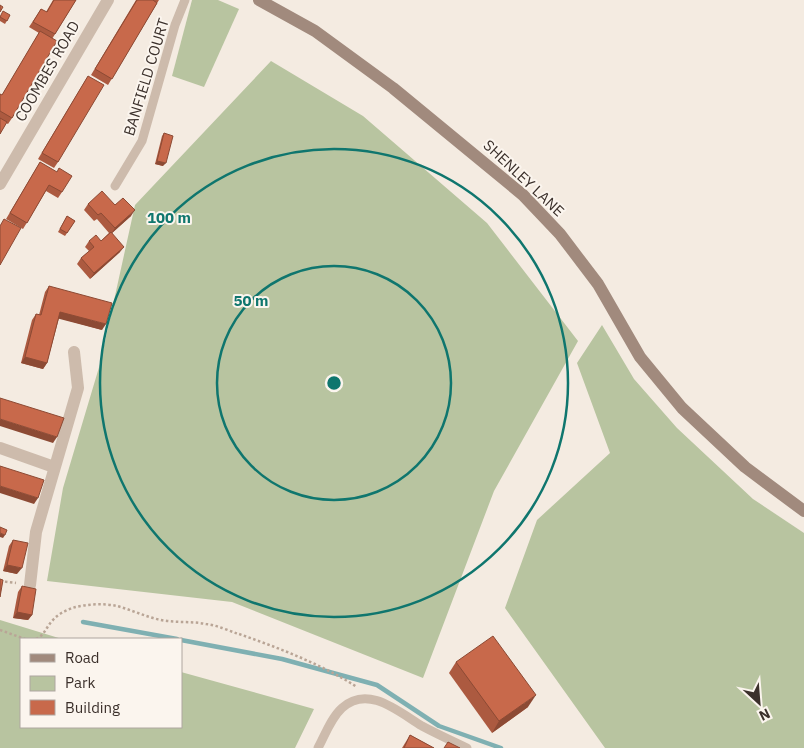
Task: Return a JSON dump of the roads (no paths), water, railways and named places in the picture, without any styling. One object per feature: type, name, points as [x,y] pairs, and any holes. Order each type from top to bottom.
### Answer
[{"type":"main road","name":"SHENLEY LANE","points":[[258,0],[315,31],[393,88],[523,195],[566,241],[598,284],[640,357],[682,408],[745,467],[804,511]]},
{"type":"street","name":"COOMBES ROAD","points":[[0,184],[108,0]]},
{"type":"street","points":[[30,585],[36,532],[78,388],[74,352]]},
{"type":"street","points":[[0,448],[54,467]]},
{"type":"lane","name":"BANFIELD COURT","points":[[115,186],[142,141],[175,25],[185,0]]},
{"type":"lane","points":[[318,748],[342,707],[355,700],[368,698],[390,706],[443,737],[467,748]]},
{"type":"waterway","points":[[83,622],[171,638]]},
{"type":"waterway","points":[[182,640],[282,659],[377,685],[439,726],[501,748]]}]
